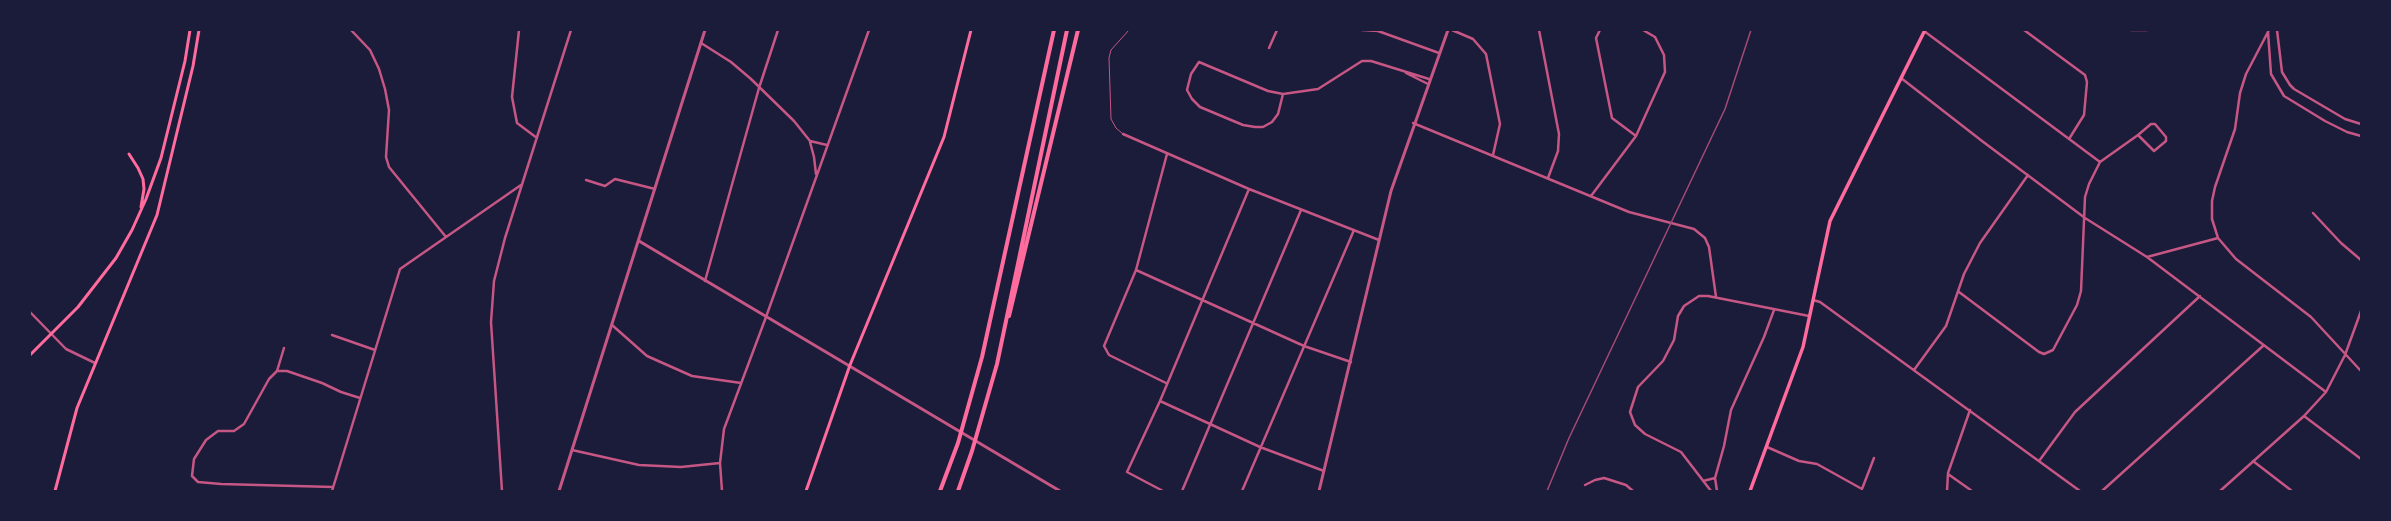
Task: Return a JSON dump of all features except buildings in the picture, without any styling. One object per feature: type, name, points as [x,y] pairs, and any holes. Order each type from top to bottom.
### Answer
[{"type":"highway","points":[[940,491],[958,443],[982,357],[1054,30]]},
{"type":"highway","points":[[996,364],[1067,30]]},
{"type":"highway","points":[[958,491],[979,427],[1024,262],[1078,30]]},
{"type":"main road","points":[[30,355],[78,307],[100,279],[116,258],[139,215],[161,158],[185,61],[190,30]]},
{"type":"main road","points":[[54,491],[78,408],[95,363],[146,245],[157,215],[194,63],[199,30]]},
{"type":"main road","points":[[806,491],[850,365],[944,137],[971,30]]},
{"type":"main road","points":[[1750,491],[1797,365],[1830,221],[1925,30]]},
{"type":"main road","points":[[129,154],[141,173],[144,184],[139,215]]},
{"type":"street","points":[[351,30],[370,50],[379,69],[385,89],[389,110],[386,157],[389,167],[446,237]]},
{"type":"street","points":[[519,30],[512,97],[517,122],[537,138]]},
{"type":"street","points":[[502,491],[491,322],[494,281],[521,184],[537,138],[570,30]]},
{"type":"street","points":[[559,491],[705,30]]},
{"type":"street","points":[[705,281],[759,88],[778,30]]},
{"type":"street","points":[[722,491],[720,463],[724,429],[766,317],[869,30]]},
{"type":"street","points":[[1269,48],[1277,30]]},
{"type":"street","points":[[1362,30],[1378,31],[1439,53]]},
{"type":"street","points":[[1319,491],[1351,362],[1390,191],[1413,123],[1448,30]]},
{"type":"street","points":[[1452,30],[1473,39],[1486,54],[1500,124],[1493,154]]},
{"type":"street","points":[[1539,30],[1559,134],[1558,151],[1548,178]]},
{"type":"street","points":[[1600,30],[1596,38],[1612,118],[1636,136]]},
{"type":"street","points":[[1591,196],[1636,136],[1665,72],[1664,55],[1655,37],[1642,30]]},
{"type":"street","points":[[1925,30],[2100,162]]},
{"type":"street","points":[[2024,30],[2085,75],[2087,82],[2084,115],[2069,139]]},
{"type":"street","points":[[2131,30],[2147,30]]},
{"type":"street","points":[[2277,30],[2282,72],[2290,84],[2298,92],[2346,119],[2361,124]]},
{"type":"street","points":[[2268,31],[2272,74],[2284,96],[2325,121],[2347,132],[2361,136]]},
{"type":"street","points":[[2268,31],[2246,74],[2240,93],[2235,129],[2215,186],[2212,201],[2212,219],[2218,238],[2236,259],[2311,317],[2361,371]]},
{"type":"street","points":[[701,43],[730,62],[794,121],[810,142],[814,157],[816,176]]},
{"type":"street","points":[[1283,94],[1278,114],[1272,122],[1263,127],[1255,127],[1243,125],[1200,107],[1192,99],[1187,90],[1191,74],[1199,62],[1268,91],[1283,94],[1318,89],[1362,61],[1371,61],[1405,73],[1428,84]]},
{"type":"street","points":[[1405,73],[1412,73],[1429,79]]},
{"type":"street","points":[[1900,78],[2085,218],[2147,257],[2326,392]]},
{"type":"street","points":[[1413,123],[1493,154],[1629,212],[1694,228],[1705,238],[1709,247],[1716,297]]},
{"type":"street","points":[[1959,292],[2040,352],[2044,354],[2053,350],[2077,305],[2081,291],[2085,197],[2100,162],[2151,124],[2155,124],[2166,137],[2166,141],[2154,151],[2138,135]]},
{"type":"street","points":[[1123,134],[1249,189],[1379,240]]},
{"type":"street","points":[[810,142],[827,145]]},
{"type":"street","points":[[1166,383],[1109,355],[1104,346],[1136,270],[1167,154]]},
{"type":"street","points":[[1914,370],[1946,326],[1964,274],[1980,243],[2028,175]]},
{"type":"street","points":[[586,180],[605,186],[615,179],[655,189]]},
{"type":"street","points":[[332,491],[400,269],[521,184]]},
{"type":"street","points":[[1163,491],[1127,472],[1160,402],[1166,383],[1249,189]]},
{"type":"street","points":[[1182,491],[1301,210]]},
{"type":"street","points":[[2313,213],[2341,243],[2361,260]]},
{"type":"street","points":[[1242,491],[1354,230]]},
{"type":"street","points":[[2147,257],[2218,238]]},
{"type":"street","points":[[639,241],[1060,491]]},
{"type":"street","points":[[1136,270],[1304,346],[1351,362]]},
{"type":"street","points":[[1711,491],[1681,452],[1645,434],[1635,425],[1630,412],[1638,387],[1663,361],[1674,340],[1678,316],[1684,306],[1699,296],[1716,297],[1809,316]]},
{"type":"street","points":[[2039,462],[2075,412],[2200,296]]},
{"type":"street","points":[[1812,300],[1820,302],[2080,491]]},
{"type":"street","points":[[1717,491],[1715,478],[1724,446],[1731,410],[1764,337],[1774,310]]},
{"type":"street","points":[[2220,491],[2304,416],[2326,392],[2345,355],[2361,311]]},
{"type":"street","points":[[30,312],[50,335],[71,353],[95,363]]},
{"type":"street","points":[[612,325],[647,356],[692,376],[741,383]]},
{"type":"street","points":[[332,336],[375,350]]},
{"type":"street","points":[[2102,491],[2264,345]]},
{"type":"street","points":[[284,348],[277,371],[269,379],[240,429],[214,434],[198,450],[191,467],[192,476],[198,482],[221,484],[333,487]]},
{"type":"street","points":[[277,371],[287,371],[322,382],[341,392],[360,398]]},
{"type":"street","points":[[1160,402],[1260,447],[1324,471]]},
{"type":"street","points":[[1947,491],[1948,473],[1970,410]]},
{"type":"street","points":[[2304,416],[2361,459]]},
{"type":"street","points":[[1767,447],[1799,461],[1817,464],[1862,490],[1874,458]]},
{"type":"street","points":[[572,450],[639,465],[681,467],[720,463]]},
{"type":"street","points":[[2253,461],[2292,491]]},
{"type":"street","points":[[1948,473],[1972,491]]},
{"type":"street","points":[[1585,485],[1595,480],[1604,478],[1626,485],[1633,491]]},
{"type":"street","points":[[1703,481],[1715,478]]},
{"type":"lane","points":[[1123,134],[1116,128],[1111,119],[1109,58],[1111,50],[1129,30]]},
{"type":"railway","points":[[1547,491],[1569,438],[1725,109],[1751,30]]}]
